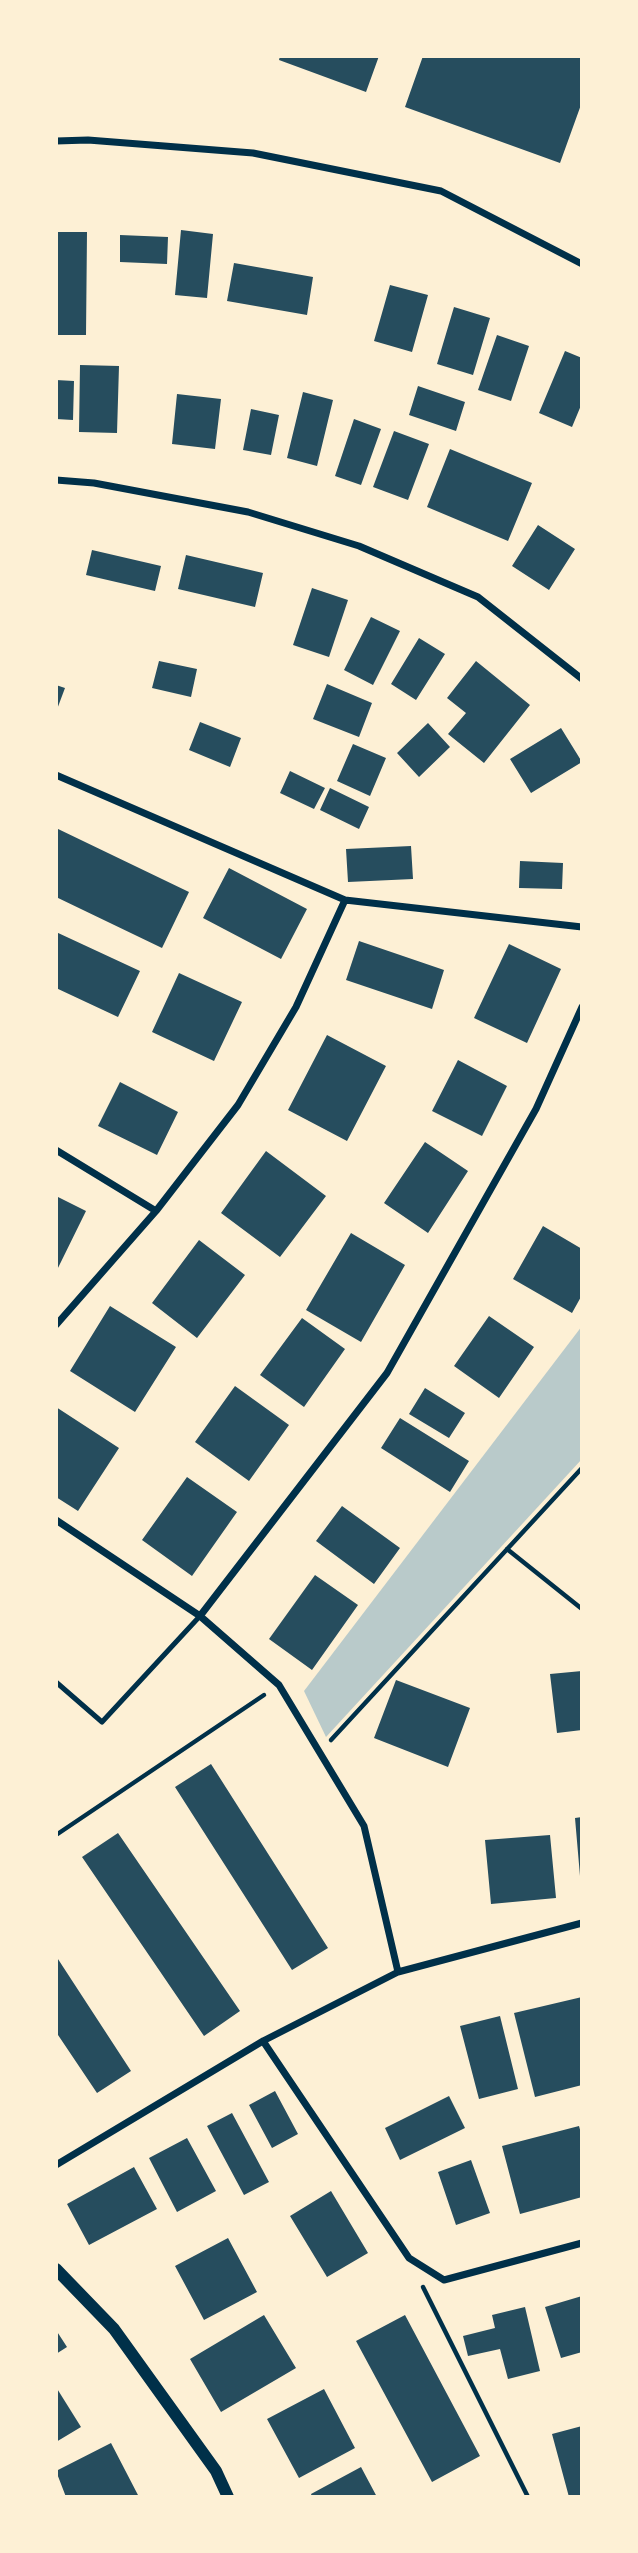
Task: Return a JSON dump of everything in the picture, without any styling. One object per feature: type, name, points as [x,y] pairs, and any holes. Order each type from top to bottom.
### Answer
[{"type":"street","points":[[56,141],[253,153],[441,191],[582,264]]},
{"type":"street","points":[[56,480],[94,483],[248,512],[359,546],[478,597],[582,679]]},
{"type":"street","points":[[56,775],[345,900],[582,927]]},
{"type":"street","points":[[56,1325],[156,1211],[238,1105],[296,1007],[345,900]]},
{"type":"street","points":[[200,1616],[387,1373],[536,1110],[582,1007]]},
{"type":"street","points":[[56,1150],[156,1211]]},
{"type":"street","points":[[56,1520],[200,1616],[279,1685],[364,1826],[398,1972]]},
{"type":"street","points":[[56,2165],[263,2041],[398,1972],[582,1923]]},
{"type":"street","points":[[263,2041],[409,2258],[444,2280],[582,2242]]},
{"type":"street","points":[[56,2269],[114,2329],[216,2471],[228,2497]]},
{"type":"lane","points":[[56,1682],[102,1722],[200,1616]]},
{"type":"path","points":[[320,1752],[582,1468]]},
{"type":"path","points":[[508,1549],[582,1609]]},
{"type":"path","points":[[56,1835],[279,1685]]},
{"type":"path","points":[[409,2258],[528,2497]]},
{"type":"shaded area","points":[[582,1326],[582,1459],[326,1737],[304,1691]]},
{"type":"building","points":[[280,56],[379,56],[366,92],[279,60]]},
{"type":"building","points":[[423,56],[582,56],[582,102],[560,163],[405,107]]},
{"type":"building","points":[[181,230],[213,234],[207,298],[175,295]]},
{"type":"building","points":[[56,232],[87,232],[86,335],[56,335]]},
{"type":"building","points":[[120,235],[168,237],[167,264],[120,262]]},
{"type":"building","points":[[234,263],[313,277],[307,315],[227,301]]},
{"type":"building","points":[[390,285],[428,295],[412,352],[374,341]]},
{"type":"building","points":[[454,307],[490,318],[473,375],[437,364]]},
{"type":"building","points":[[497,335],[529,346],[511,401],[478,390]]},
{"type":"building","points":[[565,351],[582,358],[582,403],[572,427],[539,413]]},
{"type":"building","points":[[80,365],[119,366],[117,433],[79,432]]},
{"type":"building","points":[[56,380],[74,381],[73,420],[56,419]]},
{"type":"building","points":[[418,386],[465,402],[456,431],[409,415]]},
{"type":"building","points":[[303,392],[333,400],[317,466],[287,458]]},
{"type":"building","points":[[177,394],[221,399],[215,449],[172,444]]},
{"type":"building","points":[[251,409],[279,415],[271,455],[243,450]]},
{"type":"building","points":[[354,419],[381,429],[361,485],[335,476]]},
{"type":"building","points":[[394,431],[429,444],[408,500],[373,487]]},
{"type":"building","points":[[450,449],[532,483],[508,541],[427,507]]},
{"type":"building","points":[[538,525],[575,549],[549,590],[512,566]]},
{"type":"building","points":[[92,550],[161,566],[155,591],[86,575]]},
{"type":"building","points":[[186,555],[263,573],[255,607],[178,589]]},
{"type":"building","points":[[312,588],[348,600],[329,657],[293,645]]},
{"type":"building","points":[[371,617],[400,631],[373,685],[344,670]]},
{"type":"building","points":[[419,638],[445,654],[416,700],[391,684]]},
{"type":"building","points":[[159,661],[197,669],[191,697],[152,688]]},
{"type":"building","points":[[476,661],[530,705],[484,763],[448,734],[466,713],[447,698]]},
{"type":"building","points":[[327,684],[372,703],[359,737],[313,719]]},
{"type":"building","points":[[56,685],[65,688],[56,712]]},
{"type":"building","points":[[200,722],[241,738],[230,767],[189,750]]},
{"type":"building","points":[[428,723],[450,747],[419,777],[397,753]]},
{"type":"building","points":[[561,728],[582,762],[531,793],[510,759]]},
{"type":"building","points":[[353,744],[386,758],[370,796],[337,781]]},
{"type":"building","points":[[290,771],[325,788],[314,809],[280,793]]},
{"type":"building","points":[[330,788],[369,807],[359,829],[320,810]]},
{"type":"building","points":[[56,828],[189,892],[162,948],[56,897]]},
{"type":"building","points":[[411,846],[413,879],[348,882],[346,849]]},
{"type":"building","points":[[520,861],[563,863],[562,889],[519,888]]},
{"type":"building","points":[[229,868],[307,909],[281,959],[203,918]]},
{"type":"building","points":[[56,932],[140,971],[118,1017],[56,988]]},
{"type":"building","points":[[359,941],[444,970],[432,1009],[346,980]]},
{"type":"building","points":[[509,944],[561,969],[527,1043],[474,1018]]},
{"type":"building","points":[[179,973],[242,1002],[214,1061],[152,1032]]},
{"type":"building","points":[[327,1035],[386,1066],[347,1141],[288,1110]]},
{"type":"building","points":[[458,1060],[507,1086],[482,1136],[432,1111]]},
{"type":"building","points":[[120,1082],[178,1112],[157,1155],[98,1126]]},
{"type":"building","points":[[425,1142],[468,1171],[428,1233],[384,1203]]},
{"type":"building","points":[[266,1151],[326,1196],[280,1257],[221,1213]]},
{"type":"building","points":[[56,1196],[86,1211],[56,1272]]},
{"type":"building","points":[[543,1226],[582,1249],[582,1295],[572,1313],[513,1279]]},
{"type":"building","points":[[351,1233],[405,1265],[361,1342],[306,1310]]},
{"type":"building","points":[[199,1240],[245,1275],[197,1338],[152,1303]]},
{"type":"building","points":[[110,1306],[176,1347],[135,1412],[70,1371]]},
{"type":"building","points":[[489,1316],[534,1347],[499,1398],[454,1366]]},
{"type":"building","points":[[302,1318],[345,1349],[304,1407],[260,1375]]},
{"type":"building","points":[[235,1386],[289,1425],[249,1481],[195,1442]]},
{"type":"building","points":[[425,1388],[465,1413],[449,1438],[409,1414]]},
{"type":"building","points":[[56,1407],[119,1448],[78,1511],[56,1497]]},
{"type":"building","points":[[400,1418],[469,1461],[450,1492],[381,1448]]},
{"type":"building","points":[[187,1477],[237,1512],[192,1576],[142,1540]]},
{"type":"building","points":[[342,1506],[400,1548],[374,1584],[316,1541]]},
{"type":"building","points":[[315,1575],[358,1605],[312,1670],[269,1639]]},
{"type":"building","points":[[582,1671],[582,1730],[557,1733],[550,1674]]},
{"type":"building","points":[[396,1680],[470,1708],[448,1767],[374,1738]]},
{"type":"building","points":[[211,1764],[328,1948],[292,1970],[175,1787]]},
{"type":"building","points":[[582,1817],[582,1876],[580,1876],[575,1818]]},
{"type":"building","points":[[118,1833],[240,2011],[204,2036],[82,1857]]},
{"type":"building","points":[[550,1835],[556,1898],[491,1904],[485,1840]]},
{"type":"building","points":[[56,1956],[131,2071],[97,2093],[56,2032]]},
{"type":"building","points":[[582,1997],[582,2085],[535,2097],[514,2013]]},
{"type":"building","points":[[500,2016],[518,2089],[479,2099],[460,2026]]},
{"type":"building","points":[[275,2091],[298,2134],[272,2148],[249,2105]]},
{"type":"building","points":[[449,2096],[465,2128],[400,2160],[385,2128]]},
{"type":"building","points":[[232,2113],[269,2182],[244,2195],[207,2126]]},
{"type":"building","points":[[579,2126],[582,2137],[582,2197],[520,2214],[502,2146]]},
{"type":"building","points":[[187,2138],[216,2191],[177,2212],[149,2158]]},
{"type":"building","points":[[471,2160],[490,2213],[456,2225],[438,2172]]},
{"type":"building","points":[[134,2167],[157,2209],[89,2245],[67,2204]]},
{"type":"building","points":[[331,2191],[368,2253],[327,2277],[290,2216]]},
{"type":"building","points":[[228,2238],[257,2292],[204,2320],[175,2266]]},
{"type":"building","points":[[582,2296],[582,2352],[561,2358],[545,2307]]},
{"type":"building","points":[[525,2307],[540,2371],[508,2379],[500,2349],[468,2356],[463,2336],[495,2328],[492,2315]]},
{"type":"building","points":[[264,2315],[296,2368],[221,2412],[190,2359]]},
{"type":"building","points":[[405,2315],[480,2456],[432,2482],[356,2341]]},
{"type":"building","points":[[56,2330],[67,2347],[56,2354]]},
{"type":"building","points":[[56,2387],[81,2427],[56,2442]]},
{"type":"building","points":[[324,2389],[355,2448],[299,2478],[267,2419]]},
{"type":"building","points":[[582,2426],[582,2497],[569,2497],[552,2434]]},
{"type":"building","points":[[111,2443],[139,2497],[66,2497],[56,2471]]},
{"type":"building","points":[[361,2467],[377,2497],[312,2497],[311,2494]]}]
